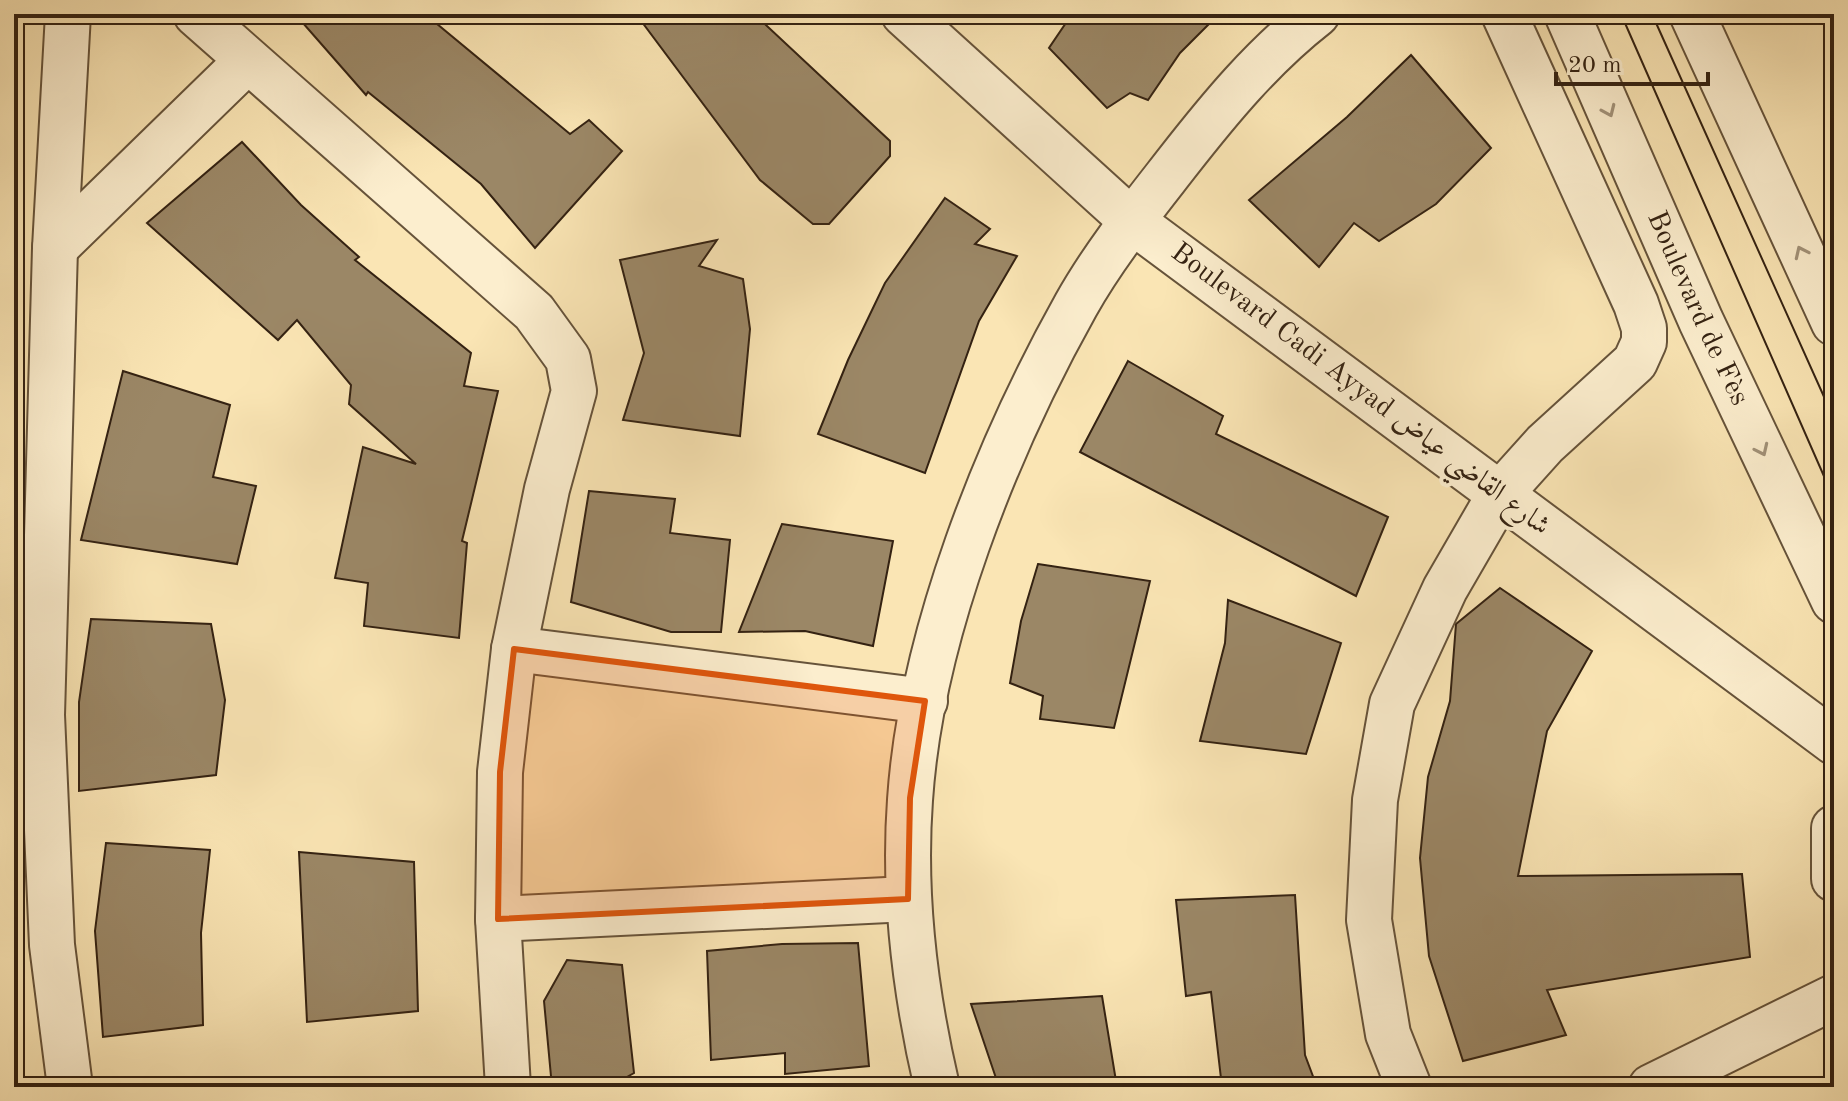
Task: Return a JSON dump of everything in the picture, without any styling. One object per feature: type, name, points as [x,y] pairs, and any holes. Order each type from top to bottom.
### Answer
[{"type":"street","points":[[68,14],[55,248],[42,715],[52,945],[70,1087]]},
{"type":"street","points":[[196,14],[534,312],[568,359],[574,391],[547,489],[514,649],[500,772],[498,919],[508,1087]]},
{"type":"street","name":"Boulevard Cadi Ayyad شارع القاضي عياض","points":[[904,14],[1132,221],[1834,742]]},
{"type":"street","points":[[937,1087],[924,1030],[908,899],[910,798],[925,701],[955,577],[1011,438],[1076,304],[1132,221],[1238,85],[1317,14]]},
{"type":"street","points":[[1409,1087],[1388,1034],[1369,920],[1375,800],[1392,704],[1445,589],[1500,494],[1545,444],[1635,362],[1644,342],[1636,304],[1504,14]]},
{"type":"street","name":"Boulevard de Fès","points":[[1567,14],[1701,321],[1834,601]]},
{"type":"street","points":[[1692,14],[1834,323]]},
{"type":"street","points":[[55,248],[247,61]]},
{"type":"street","points":[[514,649],[925,701]]},
{"type":"street","points":[[1834,828],[1834,879]]},
{"type":"street","points":[[498,919],[908,899]]},
{"type":"street","points":[[1651,1087],[1834,997]]},
{"type":"highlighted area","points":[[514,649],[925,701],[910,798],[908,899],[498,919],[500,772]]},
{"type":"building","points":[[295,14],[425,14],[570,134],[589,120],[622,151],[535,248],[481,184],[368,92],[366,95]]},
{"type":"building","points":[[636,14],[754,14],[890,141],[890,156],[829,224],[813,224],[760,180]]},
{"type":"building","points":[[1072,14],[1219,14],[1180,53],[1148,100],[1130,93],[1107,108],[1049,48]]},
{"type":"building","points":[[1411,55],[1491,148],[1436,204],[1379,241],[1354,223],[1319,267],[1249,200],[1347,117]]},
{"type":"building","points":[[242,142],[301,205],[359,257],[355,260],[471,353],[464,386],[498,391],[462,541],[467,543],[459,638],[364,626],[368,583],[335,578],[363,447],[416,464],[349,404],[351,385],[297,320],[278,340],[147,223]]},
{"type":"building","points":[[945,198],[990,229],[975,244],[1017,256],[979,321],[925,473],[818,434],[848,360],[885,283]]},
{"type":"building","points":[[717,240],[699,266],[743,279],[750,329],[740,436],[623,420],[644,353],[620,260]]},
{"type":"building","points":[[1128,361],[1223,416],[1216,434],[1388,517],[1356,596],[1080,452]]},
{"type":"building","points":[[123,371],[230,405],[213,477],[256,486],[237,564],[81,540]]},
{"type":"building","points":[[589,491],[675,499],[670,533],[730,540],[721,632],[671,632],[571,602]]},
{"type":"building","points":[[782,524],[893,541],[873,646],[805,631],[739,632]]},
{"type":"building","points":[[1038,564],[1150,581],[1114,728],[1040,719],[1043,696],[1010,683],[1021,621]]},
{"type":"building","points":[[1500,588],[1592,651],[1547,731],[1518,876],[1742,874],[1750,957],[1547,990],[1566,1035],[1463,1061],[1429,956],[1420,858],[1428,777],[1450,701],[1456,624]]},
{"type":"building","points":[[1228,600],[1341,643],[1306,754],[1200,741],[1225,643]]},
{"type":"building","points":[[91,619],[211,624],[225,700],[216,775],[79,791],[79,702]]},
{"type":"building","points":[[106,843],[210,850],[201,933],[203,1025],[103,1037],[95,931]]},
{"type":"building","points":[[299,852],[414,862],[418,1011],[307,1022]]},
{"type":"building","points":[[1295,895],[1305,1055],[1317,1087],[1222,1087],[1211,992],[1186,996],[1176,900]]},
{"type":"building","points":[[858,943],[869,1066],[785,1074],[785,1053],[711,1060],[707,951],[782,944]]},
{"type":"building","points":[[567,960],[622,965],[634,1073],[609,1087],[552,1087],[544,1001]]},
{"type":"building","points":[[1102,996],[1117,1087],[999,1087],[971,1004]]},
{"type":"tram line","points":[[1621,14],[1834,499]]},
{"type":"tram line","points":[[1652,14],[1834,419]]}]
